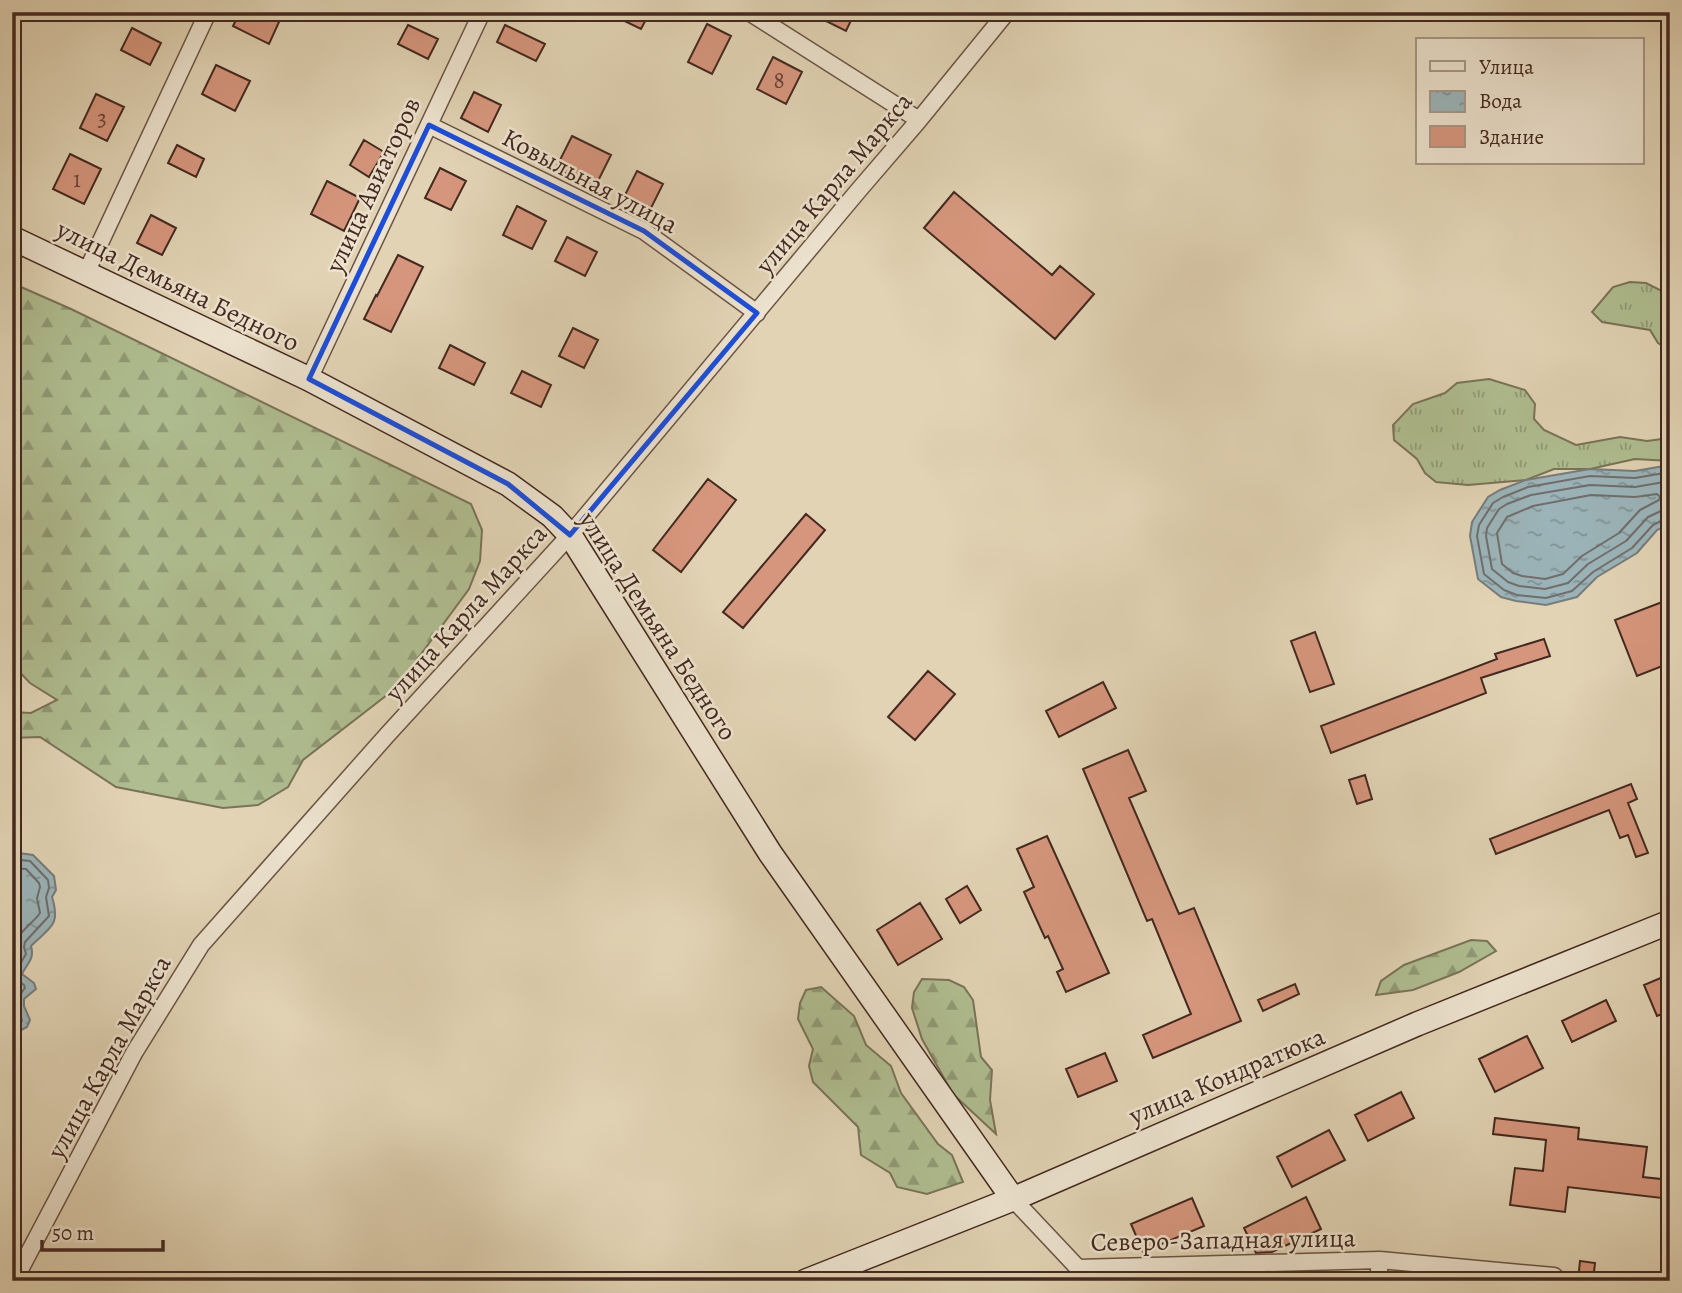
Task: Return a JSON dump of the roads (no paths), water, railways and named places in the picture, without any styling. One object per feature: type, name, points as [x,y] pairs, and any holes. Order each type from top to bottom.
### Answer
[{"type":"street","points":[[86,273],[208,12]]},
{"type":"street","name":"улица Авиаторов","points":[[309,379],[482,12]]},
{"type":"street","points":[[749,12],[919,120]]},
{"type":"street","name":"улица Карла Маркса","points":[[14,1281],[134,1053],[201,945],[388,734],[570,536],[1007,12]]},
{"type":"street","name":"Ковыльная улица","points":[[429,125],[644,231],[757,313]]},
{"type":"street","name":"улица Демьяна Бедного","points":[[12,238],[309,379],[508,484],[551,516],[570,536],[770,853],[1013,1199]]},
{"type":"street","name":"улица Кондратюка","points":[[806,1281],[1013,1199],[1417,1024],[1670,922]]},
{"type":"street","name":"Северо-Западная улица","points":[[1013,1199],[1078,1268],[1380,1260],[1554,1276],[1559,1281]]},
{"type":"street","name":"Северо-Западная улица","points":[[1378,1281],[1380,1260]]},
{"type":"water","points":[[1670,465],[1670,524],[1657,530],[1637,553],[1597,577],[1577,597],[1546,605],[1516,601],[1501,597],[1478,579],[1470,536],[1472,522],[1488,497],[1526,480],[1590,469],[1635,471]]},
{"type":"water","points":[[12,852],[33,855],[54,876],[56,890],[52,897],[55,914],[52,925],[31,946],[31,957],[22,974],[34,983],[36,989],[24,999],[30,1020],[27,1027],[12,1035]]}]
